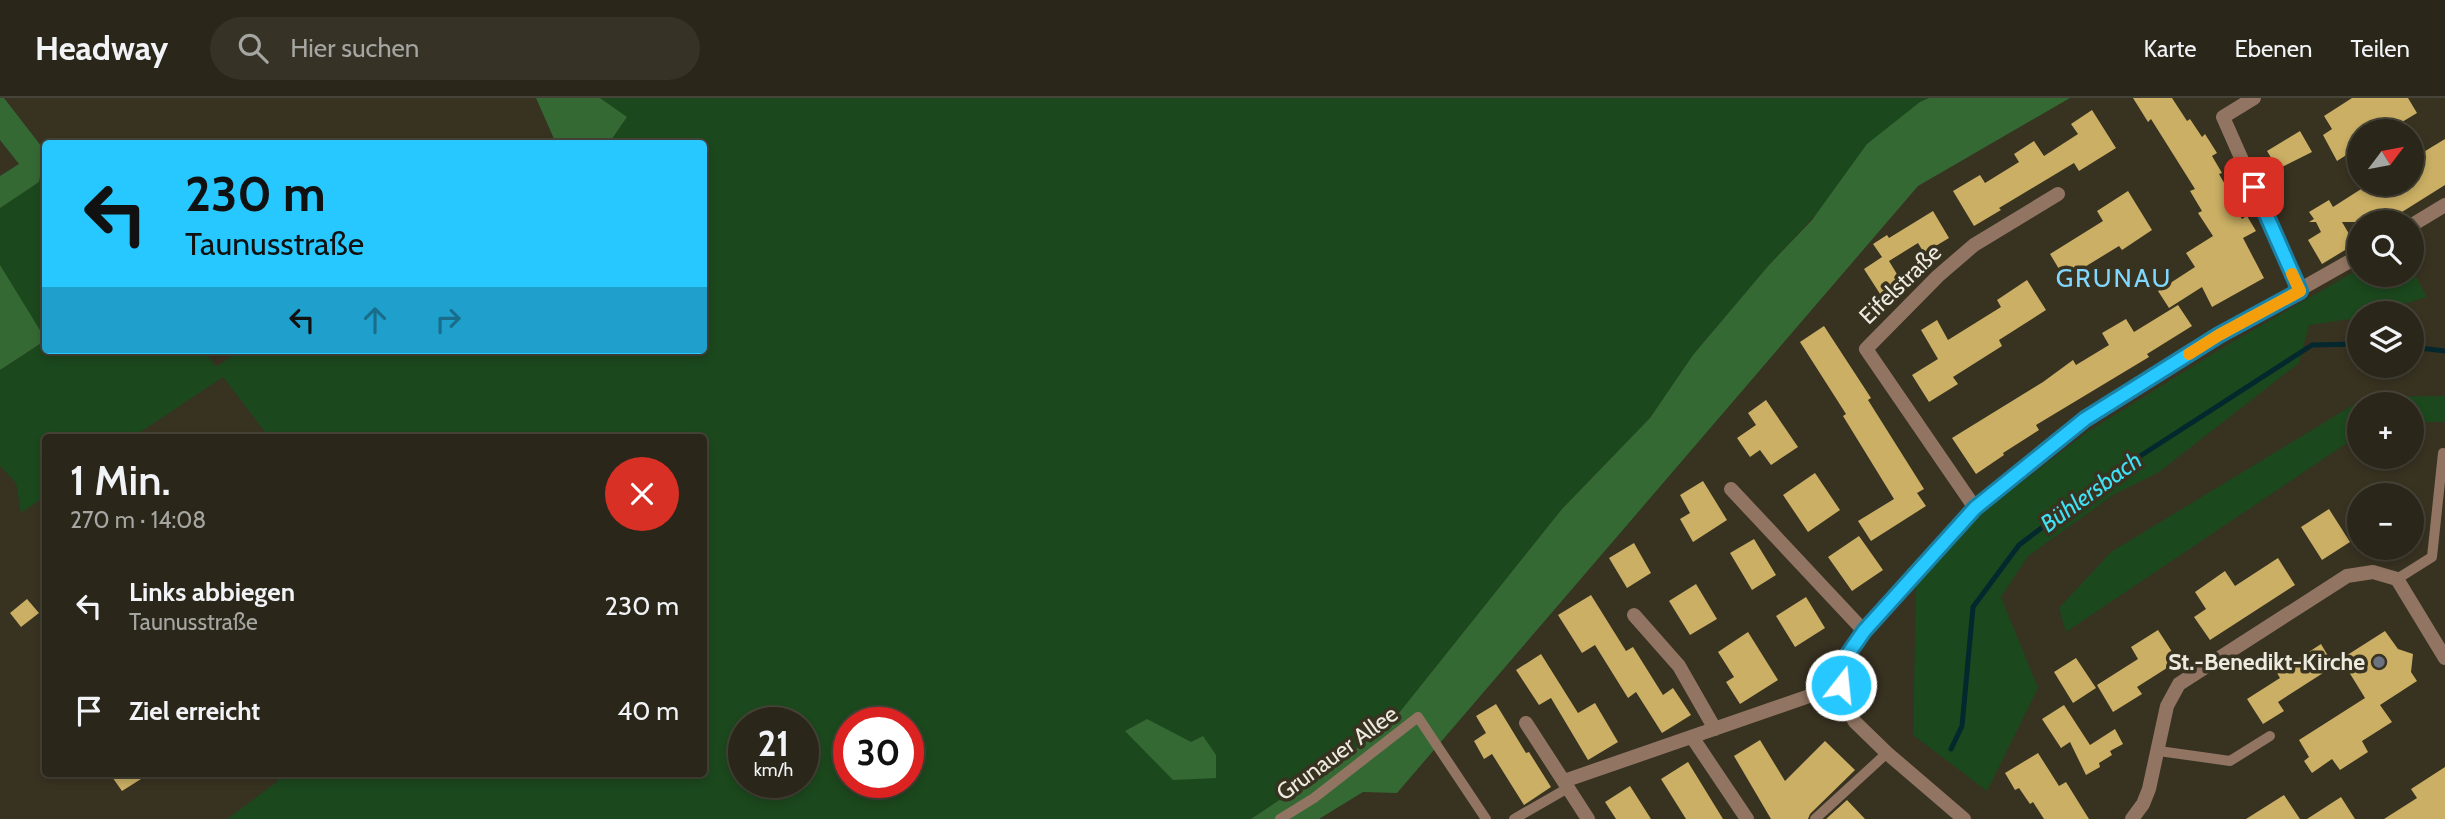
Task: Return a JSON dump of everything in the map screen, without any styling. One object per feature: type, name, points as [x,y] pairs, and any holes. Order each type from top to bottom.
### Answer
[{"type":"street","points":[[2254,98],[2223,117],[2300,291]]},
{"type":"street","name":"Eifelstraße","points":[[1975,508],[1866,349],[1938,276],[1974,245],[2058,194]]},
{"type":"street","points":[[2424,218],[2445,205]]},
{"type":"street","points":[[1964,819],[1855,722],[1845,705],[1841,685],[1846,657],[1864,631],[1975,508],[2085,419],[2219,335],[2347,263]]},
{"type":"street","points":[[1731,489],[1864,631]]},
{"type":"street","points":[[2132,819],[2143,804],[2149,789],[2167,706],[2179,684],[2347,576],[2372,572],[2398,579],[2445,658]]},
{"type":"street","points":[[1634,615],[1679,666],[1715,729]]},
{"type":"street","points":[[1566,784],[1841,685]]},
{"type":"street","points":[[1526,723],[1588,819]]},
{"type":"street","points":[[1692,737],[1747,819]]},
{"type":"lane","points":[[2398,579],[2432,557],[2443,453]]},
{"type":"lane","name":"Grunauer Allee","points":[[1280,819],[1314,798],[1418,717],[1486,819]]},
{"type":"lane","points":[[2159,751],[2230,761],[2270,736]]},
{"type":"lane","points":[[1815,819],[1887,753]]},
{"type":"lane","points":[[1514,819],[1566,784]]},
{"type":"green space","points":[[0,98],[4,98],[42,147],[42,166],[39,182],[0,208],[0,176],[19,164],[0,140]]},
{"type":"green space","points":[[536,98],[600,98],[627,117],[611,140],[555,140]]},
{"type":"green space","points":[[600,98],[1929,98],[1920,102],[1769,265],[1693,355],[1650,418],[1562,509],[1387,728],[1251,819],[227,819],[278,781],[275,777],[707,777],[707,434],[267,434],[223,377],[138,434],[42,434],[42,498],[21,513],[16,483],[0,466],[0,370],[42,343],[42,354],[206,354],[216,367],[234,354],[707,354],[707,140],[611,140],[627,117]]},
{"type":"green space","points":[[1929,98],[2070,98],[1918,186],[1397,793],[1363,792],[1319,819],[1251,819],[1387,728],[1562,509],[1650,418],[1693,355],[1769,265],[1812,220],[1867,144],[1920,102]]},
{"type":"green space","points":[[42,166],[42,335],[0,265],[0,208],[39,182]]},
{"type":"green space","points":[[0,265],[42,333],[42,343],[0,370]]},
{"type":"green space","points":[[2347,276],[2347,287],[2422,287],[2427,297],[2414,301],[2347,301],[2347,320],[2309,325],[2299,363],[2159,472],[2113,495],[2028,556],[2001,597],[2038,688],[1987,791],[1913,735],[1916,586],[1983,512],[2087,432],[2227,345]]},
{"type":"green space","points":[[2424,396],[2445,396],[2445,422],[2424,422]]},
{"type":"green space","points":[[2347,409],[2347,443],[2066,632],[2059,608],[2111,552]]},
{"type":"green space","points":[[1147,719],[1191,742],[1203,736],[1216,755],[1216,778],[1173,780],[1125,731]]},
{"type":"building","points":[[2133,98],[2172,98],[2187,121],[2190,119],[2202,137],[2205,134],[2217,153],[2212,156],[2230,193],[2227,195],[2242,219],[2247,216],[2256,231],[2243,238],[2264,278],[2212,307],[2202,287],[2169,308],[2158,291],[2195,267],[2186,253],[2213,236],[2198,213],[2202,211],[2190,191],[2195,189],[2151,119],[2148,122]]},
{"type":"building","points":[[2352,98],[2408,98],[2417,113],[2407,119],[2347,119],[2347,155],[2337,161],[2323,135],[2332,129],[2324,116]]},
{"type":"building","points":[[2092,110],[2116,148],[2079,171],[2074,163],[1974,226],[1953,191],[1980,175],[1985,183],[2019,162],[2014,154],[2034,141],[2044,156],[2078,134],[2071,124]]},
{"type":"building","points":[[2300,131],[2312,152],[2278,169],[2267,151]]},
{"type":"building","points":[[2445,139],[2445,185],[2405,210],[2347,210],[2347,222],[2342,222],[2347,230],[2347,249],[2322,264],[2308,240],[2321,232],[2316,222],[2309,222],[2314,219],[2309,212],[2329,200],[2333,207],[2350,196],[2424,196],[2424,152]]},
{"type":"building","points":[[2128,191],[2152,230],[2122,250],[2119,246],[2065,279],[2050,254],[2103,221],[2097,211]]},
{"type":"building","points":[[1933,211],[1949,238],[1924,253],[1918,243],[1889,261],[1903,284],[1882,297],[1864,269],[1882,257],[1873,244],[1887,235],[1889,238]]},
{"type":"building","points":[[2027,280],[2046,310],[1999,340],[2002,346],[1953,377],[1958,384],[1929,402],[1912,375],[1938,359],[1921,330],[1937,320],[1948,340],[2001,307],[1997,300]]},
{"type":"building","points":[[2178,305],[2192,326],[2147,354],[2149,357],[2036,425],[2039,430],[1976,474],[1952,438],[2043,382],[2073,360],[2076,365],[2109,345],[2102,333],[2126,319],[2134,332]]},
{"type":"building","points":[[1824,326],[1871,398],[1868,400],[1924,489],[1917,493],[1926,506],[1871,541],[1858,521],[1894,499],[1843,416],[1846,414],[1800,342]]},
{"type":"building","points":[[1766,400],[1798,447],[1771,465],[1760,450],[1750,457],[1737,438],[1756,425],[1748,413]]},
{"type":"building","points":[[1815,473],[1840,510],[1808,532],[1783,495]]},
{"type":"building","points":[[1703,481],[1727,520],[1693,542],[1680,519],[1690,513],[1680,495]]},
{"type":"building","points":[[2329,509],[2347,537],[2347,544],[2322,560],[2301,527]]},
{"type":"building","points":[[1859,536],[1883,570],[1852,591],[1828,557]]},
{"type":"building","points":[[1754,539],[1776,575],[1752,590],[1730,553]]},
{"type":"building","points":[[1634,543],[1651,573],[1627,588],[1609,558]]},
{"type":"building","points":[[2278,558],[2295,585],[2210,640],[2194,617],[2206,609],[2195,592],[2225,571],[2235,586]]},
{"type":"building","points":[[1696,584],[1717,619],[1690,635],[1669,601]]},
{"type":"building","points":[[1591,595],[1626,651],[1633,647],[1663,695],[1673,688],[1691,715],[1662,733],[1636,692],[1628,698],[1595,645],[1582,653],[1558,615]]},
{"type":"building","points":[[1806,597],[1825,628],[1795,647],[1776,616]]},
{"type":"building","points":[[27,599],[39,613],[21,627],[10,613]]},
{"type":"building","points":[[2158,630],[2178,661],[2137,687],[2142,694],[2113,712],[2097,685],[2138,659],[2131,647]]},
{"type":"building","points":[[2385,631],[2398,649],[2413,654],[2411,672],[2417,681],[2380,705],[2392,722],[2362,741],[2368,752],[2340,770],[2332,759],[2312,773],[2304,761],[2309,757],[2299,740],[2365,698],[2341,659]]},
{"type":"building","points":[[1748,632],[1778,680],[1740,704],[1726,682],[1734,677],[1718,652]]},
{"type":"building","points":[[2321,644],[2334,666],[2278,702],[2284,711],[2263,724],[2247,699],[2280,678],[2277,673]]},
{"type":"building","points":[[1541,654],[1578,713],[1595,703],[1618,742],[1588,760],[1551,698],[1539,705],[1516,670]]},
{"type":"building","points":[[2076,658],[2096,688],[2073,703],[2054,672]]},
{"type":"building","points":[[1496,704],[1551,787],[1524,805],[1492,754],[1484,759],[1474,741],[1486,733],[1476,716]]},
{"type":"building","points":[[2064,705],[2090,745],[2115,729],[2123,744],[2110,751],[2112,755],[2099,763],[2100,767],[2086,775],[2070,742],[2061,748],[2042,719]]},
{"type":"building","points":[[1760,740],[1785,781],[1825,741],[1855,770],[1808,819],[1771,819],[1734,756]]},
{"type":"building","points":[[2038,753],[2059,786],[2066,782],[2089,819],[2044,819],[2033,802],[2030,804],[2019,788],[2015,790],[2005,773]]},
{"type":"building","points":[[1688,762],[1723,819],[1686,819],[1661,779]]},
{"type":"building","points":[[2445,767],[2445,819],[2384,819],[2417,798],[2411,789]]},
{"type":"building","points":[[112,777],[144,777],[122,791]]},
{"type":"building","points":[[1630,786],[1651,819],[1616,819],[1605,802]]},
{"type":"building","points":[[2284,795],[2300,819],[2246,819]]},
{"type":"building","points":[[2341,797],[2355,819],[2307,819]]},
{"type":"building","points":[[1847,800],[1865,819],[1826,819]]},
{"type":"waterway","name":"Bühlersbach","points":[[1951,749],[1962,726],[1973,607],[2019,545],[2117,471],[2312,345],[2347,344]]},
{"type":"waterway","name":"Bühlersbach","points":[[2424,348],[2445,351]]},
{"type":"slow traffic","points":[[2189,354],[2300,291],[2292,274]]},
{"type":"place","name":"St.-Benedikt-Kirche","points":[[2379,662]]},
{"type":"district","name":"GRUNAU","points":[[2114,278]]},
{"type":"route","points":[[1841,685],[1846,657],[1864,631],[1975,508],[2085,419],[2219,335],[2300,291],[2254,187]]}]
